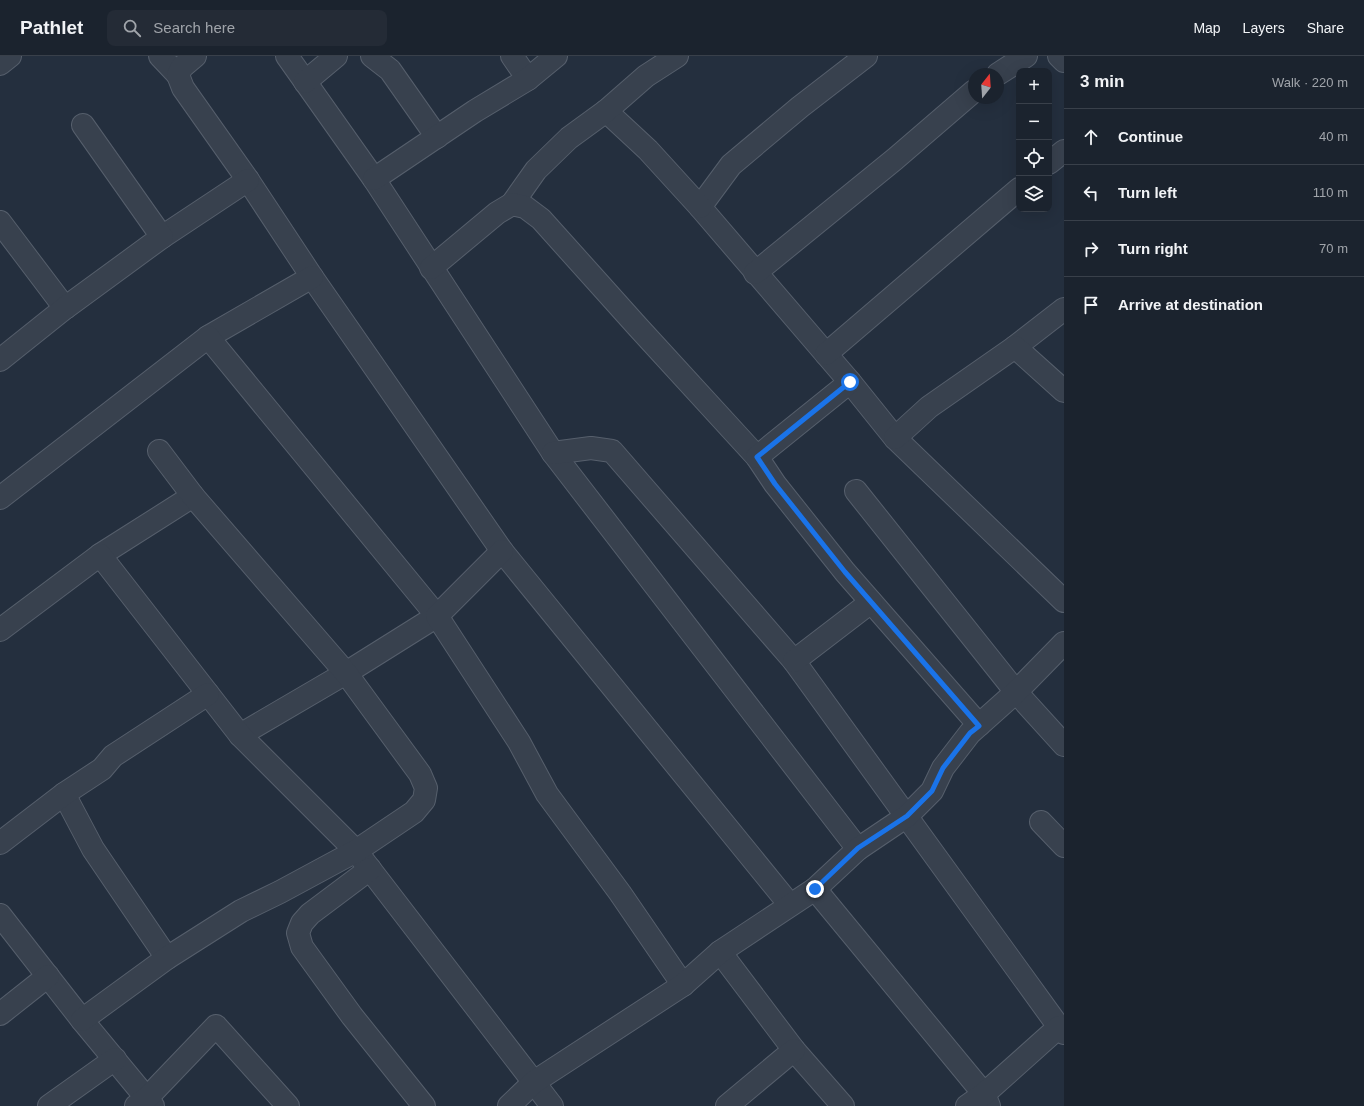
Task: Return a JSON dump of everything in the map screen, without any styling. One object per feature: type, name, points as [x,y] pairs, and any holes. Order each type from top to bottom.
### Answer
[{"type":"street","points":[[0,64],[10,56]]},
{"type":"street","points":[[160,56],[178,75],[183,88],[248,180],[312,277],[502,551],[790,905]]},
{"type":"street","points":[[178,75],[182,67],[195,56]]},
{"type":"street","points":[[287,56],[374,179],[553,453],[858,848]]},
{"type":"street","points":[[305,82],[336,56]]},
{"type":"street","points":[[372,56],[390,70],[437,137]]},
{"type":"street","points":[[512,56],[528,79]]},
{"type":"street","points":[[374,179],[528,79],[556,56]]},
{"type":"street","points":[[431,268],[497,213],[512,204],[536,170],[569,138],[606,111],[646,76],[677,56]]},
{"type":"street","points":[[700,207],[731,165],[800,107],[866,56]]},
{"type":"street","points":[[1004,70],[1026,56]]},
{"type":"street","points":[[1059,56],[1064,61]]},
{"type":"street","points":[[755,273],[895,159],[968,96]]},
{"type":"street","points":[[606,111],[648,150],[700,207],[850,382],[895,438],[1064,601]]},
{"type":"street","points":[[83,125],[162,237]]},
{"type":"street","points":[[1052,160],[1064,150]]},
{"type":"street","points":[[0,360],[65,308],[162,237],[248,180]]},
{"type":"street","points":[[826,354],[1016,192]]},
{"type":"street","points":[[512,204],[525,207],[541,219],[757,457],[775,484],[845,572],[979,726]]},
{"type":"street","points":[[0,222],[65,308]]},
{"type":"street","points":[[0,498],[208,337],[312,277]]},
{"type":"street","points":[[895,438],[929,407],[1016,346],[1064,309]]},
{"type":"street","points":[[208,337],[436,616],[519,742],[547,794],[620,893],[683,985]]},
{"type":"street","points":[[1016,346],[1064,391]]},
{"type":"street","points":[[757,457],[850,382]]},
{"type":"street","points":[[553,453],[591,448],[612,451],[794,661],[1062,1030],[980,1102],[815,889]]},
{"type":"street","points":[[82,1020],[167,958],[241,910],[280,892],[356,851],[414,812],[424,800],[426,788],[420,774],[346,673],[193,496],[159,451]]},
{"type":"street","points":[[856,491],[1016,692],[1064,745]]},
{"type":"street","points":[[0,630],[100,555],[193,496]]},
{"type":"street","points":[[240,735],[346,673],[436,616],[502,551]]},
{"type":"street","points":[[100,555],[240,735],[356,851],[552,1106]]},
{"type":"street","points":[[794,661],[871,602]]},
{"type":"street","points":[[509,1106],[534,1082],[683,985],[720,952],[815,889],[858,848],[907,816],[932,791],[943,768],[970,733],[1016,692],[1064,643]]},
{"type":"street","points":[[0,843],[64,794],[102,769],[113,756],[208,694]]},
{"type":"street","points":[[64,794],[93,849],[167,958]]},
{"type":"street","points":[[1041,822],[1064,846]]},
{"type":"street","points":[[370,869],[310,914],[302,923],[298,932],[302,947],[352,1016],[424,1106]]},
{"type":"street","points":[[0,915],[82,1020],[115,1059],[145,1103],[216,1026],[288,1106]]},
{"type":"street","points":[[720,952],[794,1050],[843,1106]]},
{"type":"street","points":[[0,1014],[48,976]]},
{"type":"street","points":[[727,1106],[794,1050]]},
{"type":"street","points":[[49,1106],[115,1059]]},
{"type":"route","points":[[815,889],[858,848],[907,816],[932,791],[943,768],[970,733],[979,726],[845,572],[775,484],[757,457],[850,382]]}]
